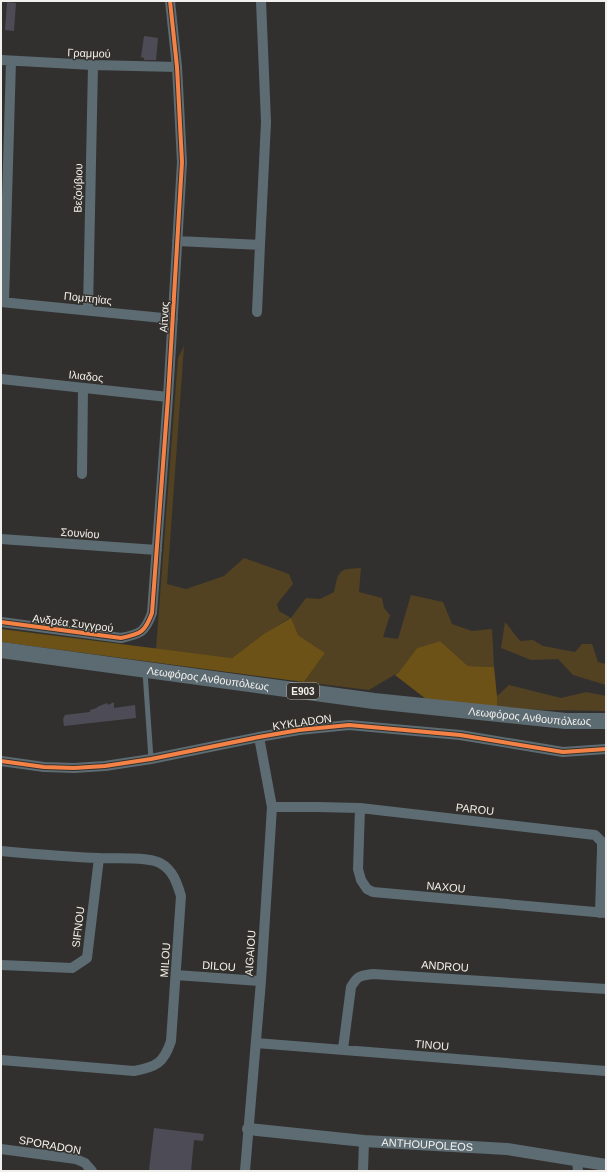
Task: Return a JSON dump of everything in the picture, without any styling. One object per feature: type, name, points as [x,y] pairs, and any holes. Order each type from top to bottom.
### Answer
[{"type":"main road","name":"Λεωφόρος Ανθουπόλεως","points":[[1,650],[374,701],[566,722],[606,721]]},
{"type":"street","name":"Αίτνας","points":[[142,632],[148,623],[152,612],[168,397],[182,162],[170,1]]},
{"type":"street","points":[[257,312],[266,122],[261,1]]},
{"type":"street","name":"Γραμμού","points":[[6,60],[93,66],[176,67]]},
{"type":"street","points":[[3,302],[6,60]]},
{"type":"street","name":"Βεζούβιου","points":[[88,310],[93,66]]},
{"type":"street","points":[[177,241],[260,245]]},
{"type":"street","name":"Πομπηϊας","points":[[3,302],[173,319]]},
{"type":"street","name":"Ιλιαδος","points":[[1,379],[168,397]]},
{"type":"street","points":[[82,474],[83,388]]},
{"type":"street","name":"Σουνίου","points":[[1,539],[157,550]]},
{"type":"street","name":"Ανδρέα Συγγρού","points":[[1,622],[121,638],[142,632]]},
{"type":"street","name":"KYKLADON","points":[[1,761],[44,767],[74,768],[105,766],[151,759],[299,730],[349,725],[460,735],[563,752],[606,749]]},
{"type":"street","name":"AIGAIOU","points":[[245,1171],[261,981],[272,807],[259,737]]},
{"type":"street","name":"PAROU","points":[[272,807],[360,808],[595,835],[602,842],[603,913]]},
{"type":"street","name":"NAXOU","points":[[360,808],[358,869],[361,880],[367,889],[373,892],[603,913]]},
{"type":"street","name":"MILOU","points":[[1,851],[99,858],[145,859],[160,863],[168,869],[177,881],[181,896],[171,1041],[167,1052],[161,1061],[149,1068],[134,1071],[1,1060]]},
{"type":"street","name":"SIFNOU","points":[[1,965],[72,968],[87,958],[99,858]]},
{"type":"street","name":"ANDROU","points":[[343,1049],[351,987],[356,979],[362,975],[373,974],[606,989]]},
{"type":"street","name":"DILOU","points":[[176,975],[261,981]]},
{"type":"street","name":"TINOU","points":[[256,1043],[606,1071]]},
{"type":"street","name":"ANTHOUPOLEOS","points":[[248,1129],[364,1141],[507,1149],[577,1166],[606,1165]]},
{"type":"street","points":[[364,1141],[364,1171]]},
{"type":"street","name":"SPORADON","points":[[1,1149],[76,1160],[85,1164],[92,1171]]},
{"type":"lane","points":[[145,669],[151,759]]},
{"type":"shaded area","points":[[184,346],[167,584],[186,589],[224,576],[244,558],[289,574],[293,584],[277,604],[279,611],[291,618],[306,598],[320,599],[334,592],[337,579],[341,572],[348,569],[361,568],[359,592],[382,598],[384,608],[390,615],[383,637],[398,639],[411,595],[443,602],[452,624],[472,631],[492,629],[494,667],[468,666],[440,641],[417,648],[399,672],[369,690],[304,682],[325,653],[298,635],[290,618],[265,633],[232,658],[156,649],[178,358]]},
{"type":"shaded area","points":[[291,618],[298,635],[325,653],[304,682],[1,642],[1,629],[232,658],[265,633]]},
{"type":"shaded area","points":[[505,622],[520,641],[533,640],[543,646],[575,652],[582,644],[592,644],[598,662],[606,664],[606,685],[573,675],[558,659],[531,660],[501,648]]},
{"type":"shaded area","points":[[440,641],[468,666],[494,667],[497,709],[426,699],[395,675],[399,672],[417,648]]},
{"type":"shaded area","points":[[509,685],[561,698],[586,692],[606,696],[606,711],[497,709],[497,696]]},
{"type":"building","points":[[7,2],[16,3],[14,31],[5,30]]},
{"type":"building","points":[[144,36],[158,38],[156,60],[144,60],[144,58],[141,57]]},
{"type":"building","points":[[114,702],[114,708],[135,705],[136,718],[64,726],[63,719],[65,715],[90,712],[90,710],[97,707]]},
{"type":"building","points":[[154,1128],[204,1134],[203,1141],[194,1140],[191,1171],[149,1170]]},
{"type":"cycle path","points":[[1,622],[121,638],[141,631],[147,624],[152,613],[168,397],[182,162],[177,67],[170,1]]},
{"type":"cycle path","points":[[1,761],[44,767],[74,768],[105,766],[151,759],[299,730],[349,725],[460,735],[563,752],[606,749]]}]
